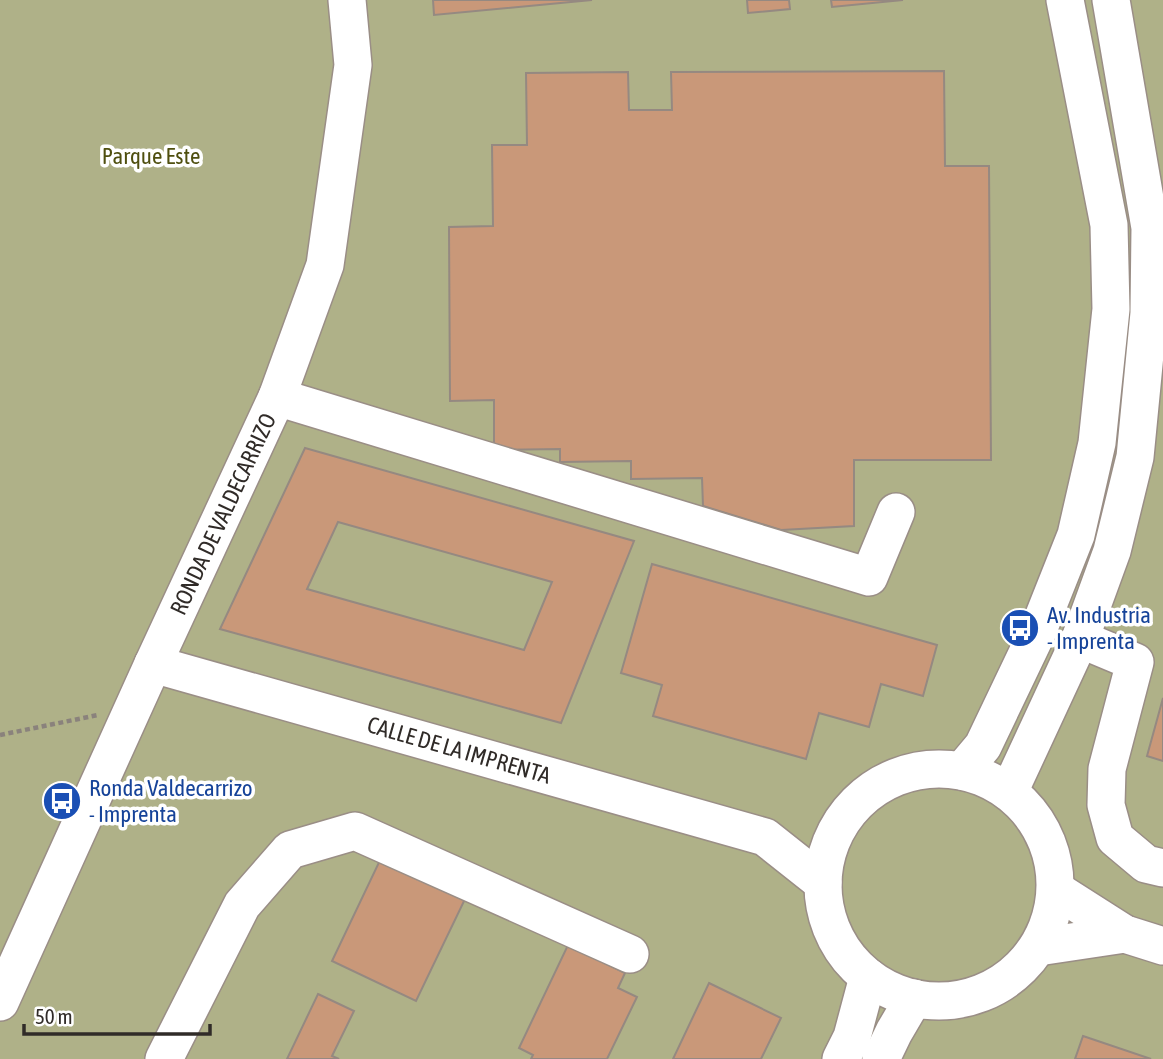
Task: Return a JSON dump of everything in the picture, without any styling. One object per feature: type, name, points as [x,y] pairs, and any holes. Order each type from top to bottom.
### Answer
[{"type":"street","name":"RONDA DE VALDECARRIZO","points":[[0,1002],[277,397],[325,265],[353,65],[347,0]]},
{"type":"street","points":[[962,771],[983,746],[1037,633],[1076,535],[1097,443],[1111,309],[1109,225],[1065,0]]},
{"type":"street","points":[[1009,792],[1080,639],[1149,461],[1149,313],[1156,228],[1111,0]]},
{"type":"street","points":[[277,397],[869,577],[896,512]]},
{"type":"street","points":[[1080,639],[1135,662],[1107,769],[1106,805],[1115,838],[1146,864],[1163,869]]},
{"type":"street","name":"CALLE DE LA IMPRENTA","points":[[153,664],[765,837],[822,883]]},
{"type":"street","points":[[926,769],[962,771],[987,779],[1009,792],[1035,819],[1051,853],[1056,890],[1051,920],[1038,947],[1014,974],[984,992],[950,1001],[914,998],[890,990],[868,977],[843,950],[827,918],[822,883],[827,854],[838,827],[861,799],[891,779],[926,769]]},
{"type":"street","name":"CALLE DE LA IMPRENTA","points":[[765,837],[838,827]]},
{"type":"street","points":[[164,1059],[242,905],[290,850],[355,831],[630,954]]},
{"type":"street","points":[[1056,890],[1125,934],[1163,946]]},
{"type":"street","points":[[1038,947],[1125,934]]},
{"type":"street","points":[[841,1059],[852,1037],[868,977]]},
{"type":"street","points":[[881,1059],[914,998]]},
{"type":"path","points":[[0,735],[133,708]]},
{"type":"green space","name":"Parque Este","points":[[0,0],[1163,0],[1163,1059],[0,1059]]},
{"type":"building","points":[[433,0],[592,0],[434,15]]},
{"type":"building","points":[[747,0],[789,0],[790,9],[748,13]]},
{"type":"building","points":[[831,0],[903,0],[832,7]]},
{"type":"building","points":[[944,71],[945,166],[989,166],[991,460],[854,460],[854,526],[781,530],[703,506],[702,478],[631,479],[631,461],[560,462],[560,449],[494,450],[494,400],[450,401],[449,227],[493,226],[492,145],[527,145],[526,73],[628,72],[629,110],[672,110],[671,72]]},
{"type":"building","points":[[305,448],[634,541],[561,723],[220,629]],"holes":[[[338,522],[552,582],[524,650],[307,589]]]},
{"type":"building","points":[[652,564],[937,645],[923,696],[881,684],[869,727],[819,713],[806,759],[653,716],[662,685],[621,673]]},
{"type":"building","points":[[1163,698],[1163,761],[1147,756]]},
{"type":"building","points":[[382,856],[466,897],[416,1001],[332,961]]},
{"type":"building","points":[[568,945],[625,973],[618,988],[637,997],[607,1059],[531,1059],[533,1055],[519,1048]]},
{"type":"building","points":[[709,983],[781,1018],[761,1059],[673,1059]]},
{"type":"building","points":[[318,994],[354,1011],[332,1056],[339,1059],[287,1059]]},
{"type":"building","points":[[1083,1036],[1151,1059],[1075,1059]]},
{"type":"place","name":"Av. Industria - Imprenta","points":[[1020,628]]},
{"type":"place","name":"Ronda Valdecarrizo - Imprenta","points":[[62,801]]}]
